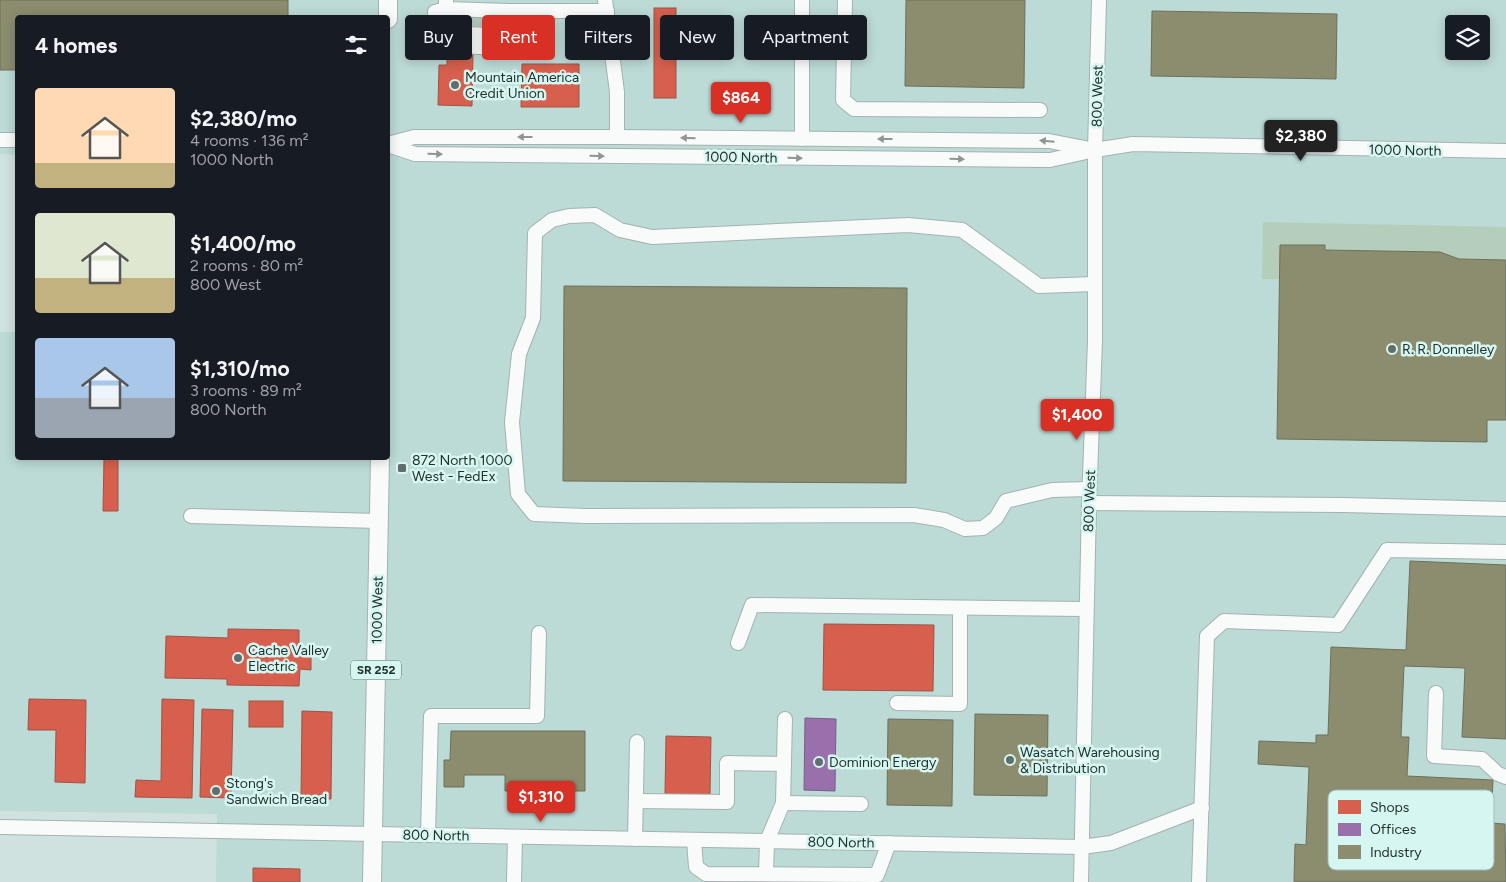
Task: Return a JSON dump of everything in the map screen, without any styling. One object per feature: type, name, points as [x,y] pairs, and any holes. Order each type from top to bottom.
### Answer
[{"type":"main road","points":[[388,0],[388,15]]},
{"type":"main road","name":"1000 West","points":[[372,882],[380,460]]},
{"type":"street","points":[[802,0],[802,139]]},
{"type":"street","points":[[845,0],[843,100],[854,109],[1040,110]]},
{"type":"street","name":"800 West","points":[[1081,882],[1086,609],[1096,284],[1095,150],[1099,0]]},
{"type":"street","points":[[482,42],[436,44],[436,12],[446,4],[509,11],[606,6],[617,92],[617,137]]},
{"type":"street","name":"1000 North","points":[[390,143],[414,137],[1048,140],[1095,150]]},
{"type":"street","points":[[0,140],[15,140]]},
{"type":"street","name":"1000 North","points":[[390,145],[415,154],[1050,160],[1133,144],[1506,151]]},
{"type":"street","points":[[1096,284],[1039,286],[962,230],[908,225],[652,237],[620,230],[595,215],[569,216],[552,220],[534,233],[534,318],[519,354],[512,422],[518,494],[534,514],[586,516],[914,515],[944,520],[965,529],[983,528],[996,518],[1006,501],[1052,490],[1089,496],[1506,510]]},
{"type":"street","points":[[191,516],[379,521]]},
{"type":"street","points":[[1199,882],[1207,636],[1224,621],[1338,625],[1387,550],[1506,552]]},
{"type":"street","points":[[738,643],[752,605],[1086,609]]},
{"type":"street","points":[[897,703],[960,704],[960,608]]},
{"type":"street","points":[[428,835],[432,716],[538,716],[539,633]]},
{"type":"street","points":[[1436,693],[1434,756],[1482,759],[1498,774],[1506,777]]},
{"type":"street","points":[[766,874],[766,841],[783,803],[785,719]]},
{"type":"street","points":[[635,838],[637,742]]},
{"type":"street","points":[[636,801],[727,802],[727,763],[784,764]]},
{"type":"street","points":[[783,803],[861,804]]},
{"type":"street","name":"800 North","points":[[0,827],[1082,847],[1111,843],[1202,808]]},
{"type":"street","points":[[514,882],[515,837]]},
{"type":"street","points":[[694,840],[696,867],[706,874],[877,875],[890,843]]},
{"type":"shaded area","points":[[0,0],[1506,0],[1506,882],[216,882],[217,814],[0,811],[0,332],[15,332],[15,460],[390,460],[390,15],[15,15],[15,155],[0,154]]},
{"type":"green space","points":[[472,17],[482,17],[482,26],[472,25]]},
{"type":"green space","points":[[1263,222],[1506,227],[1506,260],[1459,259],[1440,252],[1325,250],[1324,245],[1281,245],[1280,279],[1262,279]]},
{"type":"building: Shops","points":[[654,8],[676,8],[676,15],[660,15],[660,60],[676,60],[676,98],[654,98]]},
{"type":"building: Shops","name":"Mountain America Credit Union","points":[[473,52],[472,106],[438,105],[439,65],[447,65],[447,60],[472,60]]},
{"type":"building: Shops","points":[[522,64],[579,64],[579,107],[521,107]]},
{"type":"building: Shops","points":[[104,460],[118,460],[118,511],[103,511]]},
{"type":"building: Shops","points":[[824,624],[934,625],[933,691],[823,690]]},
{"type":"building: Shops","name":"Cache Valley Electric","points":[[228,629],[299,630],[299,647],[311,647],[311,670],[300,669],[299,686],[227,685],[227,679],[165,678],[166,636],[228,638]]},
{"type":"building: Shops","points":[[29,699],[86,700],[85,783],[55,782],[56,730],[28,730]]},
{"type":"building: Shops","points":[[162,699],[194,700],[192,798],[135,797],[136,780],[161,781]]},
{"type":"building: Shops","points":[[249,701],[283,701],[283,727],[249,727]]},
{"type":"building: Shops","points":[[202,709],[233,710],[231,798],[200,797]]},
{"type":"building: Shops","points":[[302,711],[332,712],[331,799],[301,799]]},
{"type":"building: Shops","points":[[666,736],[711,737],[710,795],[665,794]]},
{"type":"building: Shops","points":[[253,868],[300,869],[300,882],[253,882]]},
{"type":"building: Offices","points":[[805,718],[836,719],[835,791],[804,790]]},
{"type":"building: Industry","points":[[0,0],[288,0],[288,15],[15,15],[15,70],[0,70]]},
{"type":"building: Industry","points":[[906,0],[1025,0],[1024,88],[905,86]]},
{"type":"building: Industry","points":[[1152,11],[1337,14],[1336,79],[1151,76]]},
{"type":"building: Industry","name":"R. R. Donnelley","points":[[1280,245],[1325,245],[1325,250],[1440,252],[1459,259],[1506,260],[1506,420],[1487,420],[1487,442],[1277,439]]},
{"type":"building: Industry","points":[[564,286],[907,288],[906,483],[563,481]]},
{"type":"building: Industry","points":[[1410,561],[1506,565],[1506,739],[1462,737],[1465,668],[1404,666],[1401,737],[1409,737],[1407,776],[1493,780],[1493,790],[1328,790],[1328,870],[1494,870],[1494,823],[1505,824],[1506,882],[1294,882],[1295,844],[1306,845],[1309,767],[1258,764],[1259,741],[1316,743],[1316,735],[1328,735],[1331,647],[1406,650]]},
{"type":"building: Industry","points":[[975,714],[1048,715],[1047,796],[974,795]]},
{"type":"building: Industry","points":[[888,719],[953,720],[952,806],[887,805]]},
{"type":"building: Industry","points":[[451,731],[585,731],[585,791],[505,791],[505,775],[464,775],[464,787],[444,787],[444,760],[450,760]]},
{"type":"place","name":"Mountain America Credit Union","points":[[455,85]]},
{"type":"place","name":"R. R. Donnelley","points":[[1392,349]]},
{"type":"place","name":"872 North 1000 West - FedEx","points":[[402,468]]},
{"type":"place","name":"Cache Valley Electric","points":[[238,658]]},
{"type":"place","name":"Wasatch Warehousing & Distribution","points":[[1010,760]]},
{"type":"place","name":"Dominion Energy","points":[[819,762]]},
{"type":"place","name":"Stong's Sandwich Bread","points":[[216,791]]}]
